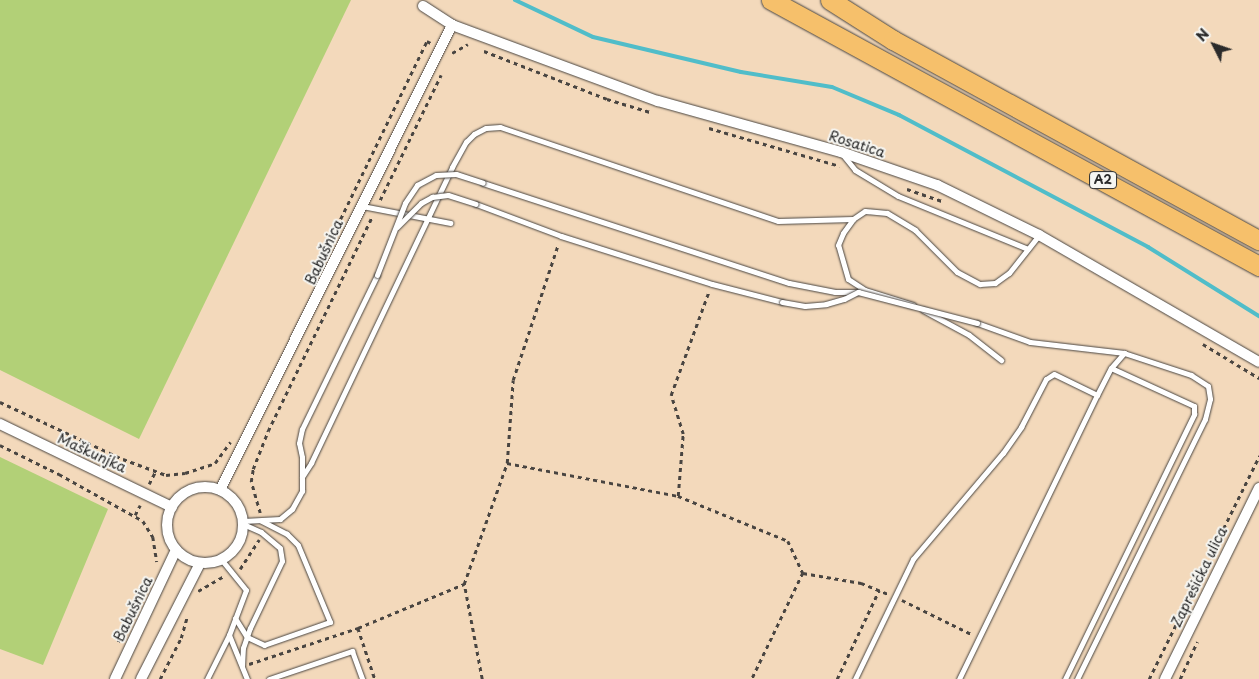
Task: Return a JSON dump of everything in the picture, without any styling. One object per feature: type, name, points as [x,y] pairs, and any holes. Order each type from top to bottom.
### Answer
[{"type":"highway","name":"A2","points":[[771,0],[1259,266]]},
{"type":"highway","name":"A2","points":[[830,0],[894,40],[1259,240]]},
{"type":"street","name":"Rosatica","points":[[423,6],[452,25],[658,101],[840,152],[937,186],[1039,235],[1259,362]]},
{"type":"street","name":"Babušnica","points":[[220,490],[320,294],[452,25]]},
{"type":"street","name":"Maškunjka","points":[[0,424],[172,507]]},
{"type":"street","points":[[209,488],[220,490],[236,503],[243,523],[237,545],[221,560],[200,563],[183,556],[176,550],[170,540],[167,529],[172,507],[179,498],[193,490],[209,488]]},
{"type":"street","name":"Zaprešićka ulica","points":[[1165,679],[1259,488]]},
{"type":"street","name":"Babušnica","points":[[114,679],[176,550]]},
{"type":"street","points":[[141,679],[200,563]]},
{"type":"lane","points":[[302,476],[311,463],[466,142],[474,134],[486,128],[500,127],[778,221],[853,220]]},
{"type":"lane","points":[[840,152],[855,170],[898,196],[1028,249]]},
{"type":"lane","points":[[243,523],[280,520],[292,509],[302,491],[299,443],[302,428],[377,275],[405,203],[417,185],[436,175],[456,174],[789,283],[835,292],[858,292],[977,323],[1030,342],[1124,353],[1191,375],[1208,386],[1210,399],[1205,419],[1077,679]]},
{"type":"lane","points":[[394,229],[421,203],[432,197],[448,195],[561,236],[712,284],[782,302],[805,306],[826,304],[844,299],[858,292]]},
{"type":"lane","points":[[362,206],[427,220],[450,222]]},
{"type":"lane","points":[[1001,360],[969,335],[914,306],[865,290],[848,279],[838,245],[842,233],[853,220],[865,211],[887,213],[914,230],[957,272],[980,284],[996,284],[1009,273],[1039,235]]},
{"type":"lane","points":[[959,679],[1097,395],[1111,368],[1124,353]]},
{"type":"lane","points":[[1065,679],[1194,414],[1194,406],[1111,368]]},
{"type":"lane","points":[[855,679],[913,559],[1002,453],[1021,427],[1046,379],[1054,374],[1097,395]]},
{"type":"lane","points":[[235,618],[247,637],[264,645],[330,622],[298,545],[287,534],[261,521]]},
{"type":"lane","points":[[242,666],[243,648],[247,637],[282,561],[280,548],[261,532],[243,523]]},
{"type":"lane","points":[[207,679],[229,635],[246,590],[221,560]]},
{"type":"lane","points":[[229,635],[247,679]]},
{"type":"lane","points":[[269,679],[352,651],[362,679]]},
{"type":"path","points":[[336,228],[428,41],[433,44]]},
{"type":"path","points":[[448,62],[452,53],[466,43],[473,46]]},
{"type":"path","points":[[480,49],[607,99],[654,113]]},
{"type":"path","points":[[446,50],[452,53]]},
{"type":"path","points":[[378,205],[443,71]]},
{"type":"path","points":[[701,126],[855,170]]},
{"type":"path","points":[[902,187],[949,204]]},
{"type":"path","points":[[260,510],[252,482],[253,469],[268,431],[373,216]]},
{"type":"path","points":[[482,679],[464,584],[507,463],[513,380],[561,236]]},
{"type":"path","points":[[678,496],[683,434],[671,395],[712,284]]},
{"type":"path","points":[[1201,343],[1259,378]]},
{"type":"path","points":[[0,402],[123,459],[166,475],[185,473],[215,463],[232,437]]},
{"type":"path","points":[[0,445],[59,474],[143,520],[153,536],[158,559],[156,569]]},
{"type":"path","points":[[1149,679],[1259,456]]},
{"type":"path","points":[[507,463],[678,496],[788,541],[802,572],[752,679]]},
{"type":"path","points":[[242,567],[259,541]]},
{"type":"path","points":[[196,594],[222,577]]},
{"type":"path","points":[[242,666],[358,628],[464,584]]},
{"type":"path","points":[[837,679],[879,590]]},
{"type":"path","points":[[160,679],[181,638],[188,614]]},
{"type":"path","points":[[358,628],[376,679]]},
{"type":"green space","points":[[0,0],[351,0],[139,439],[0,370]]},
{"type":"green space","points":[[0,457],[108,509],[43,665],[0,649]]},
{"type":"waterway","points":[[515,0],[593,37],[741,72],[832,87],[899,115],[1148,247],[1259,316]]}]
